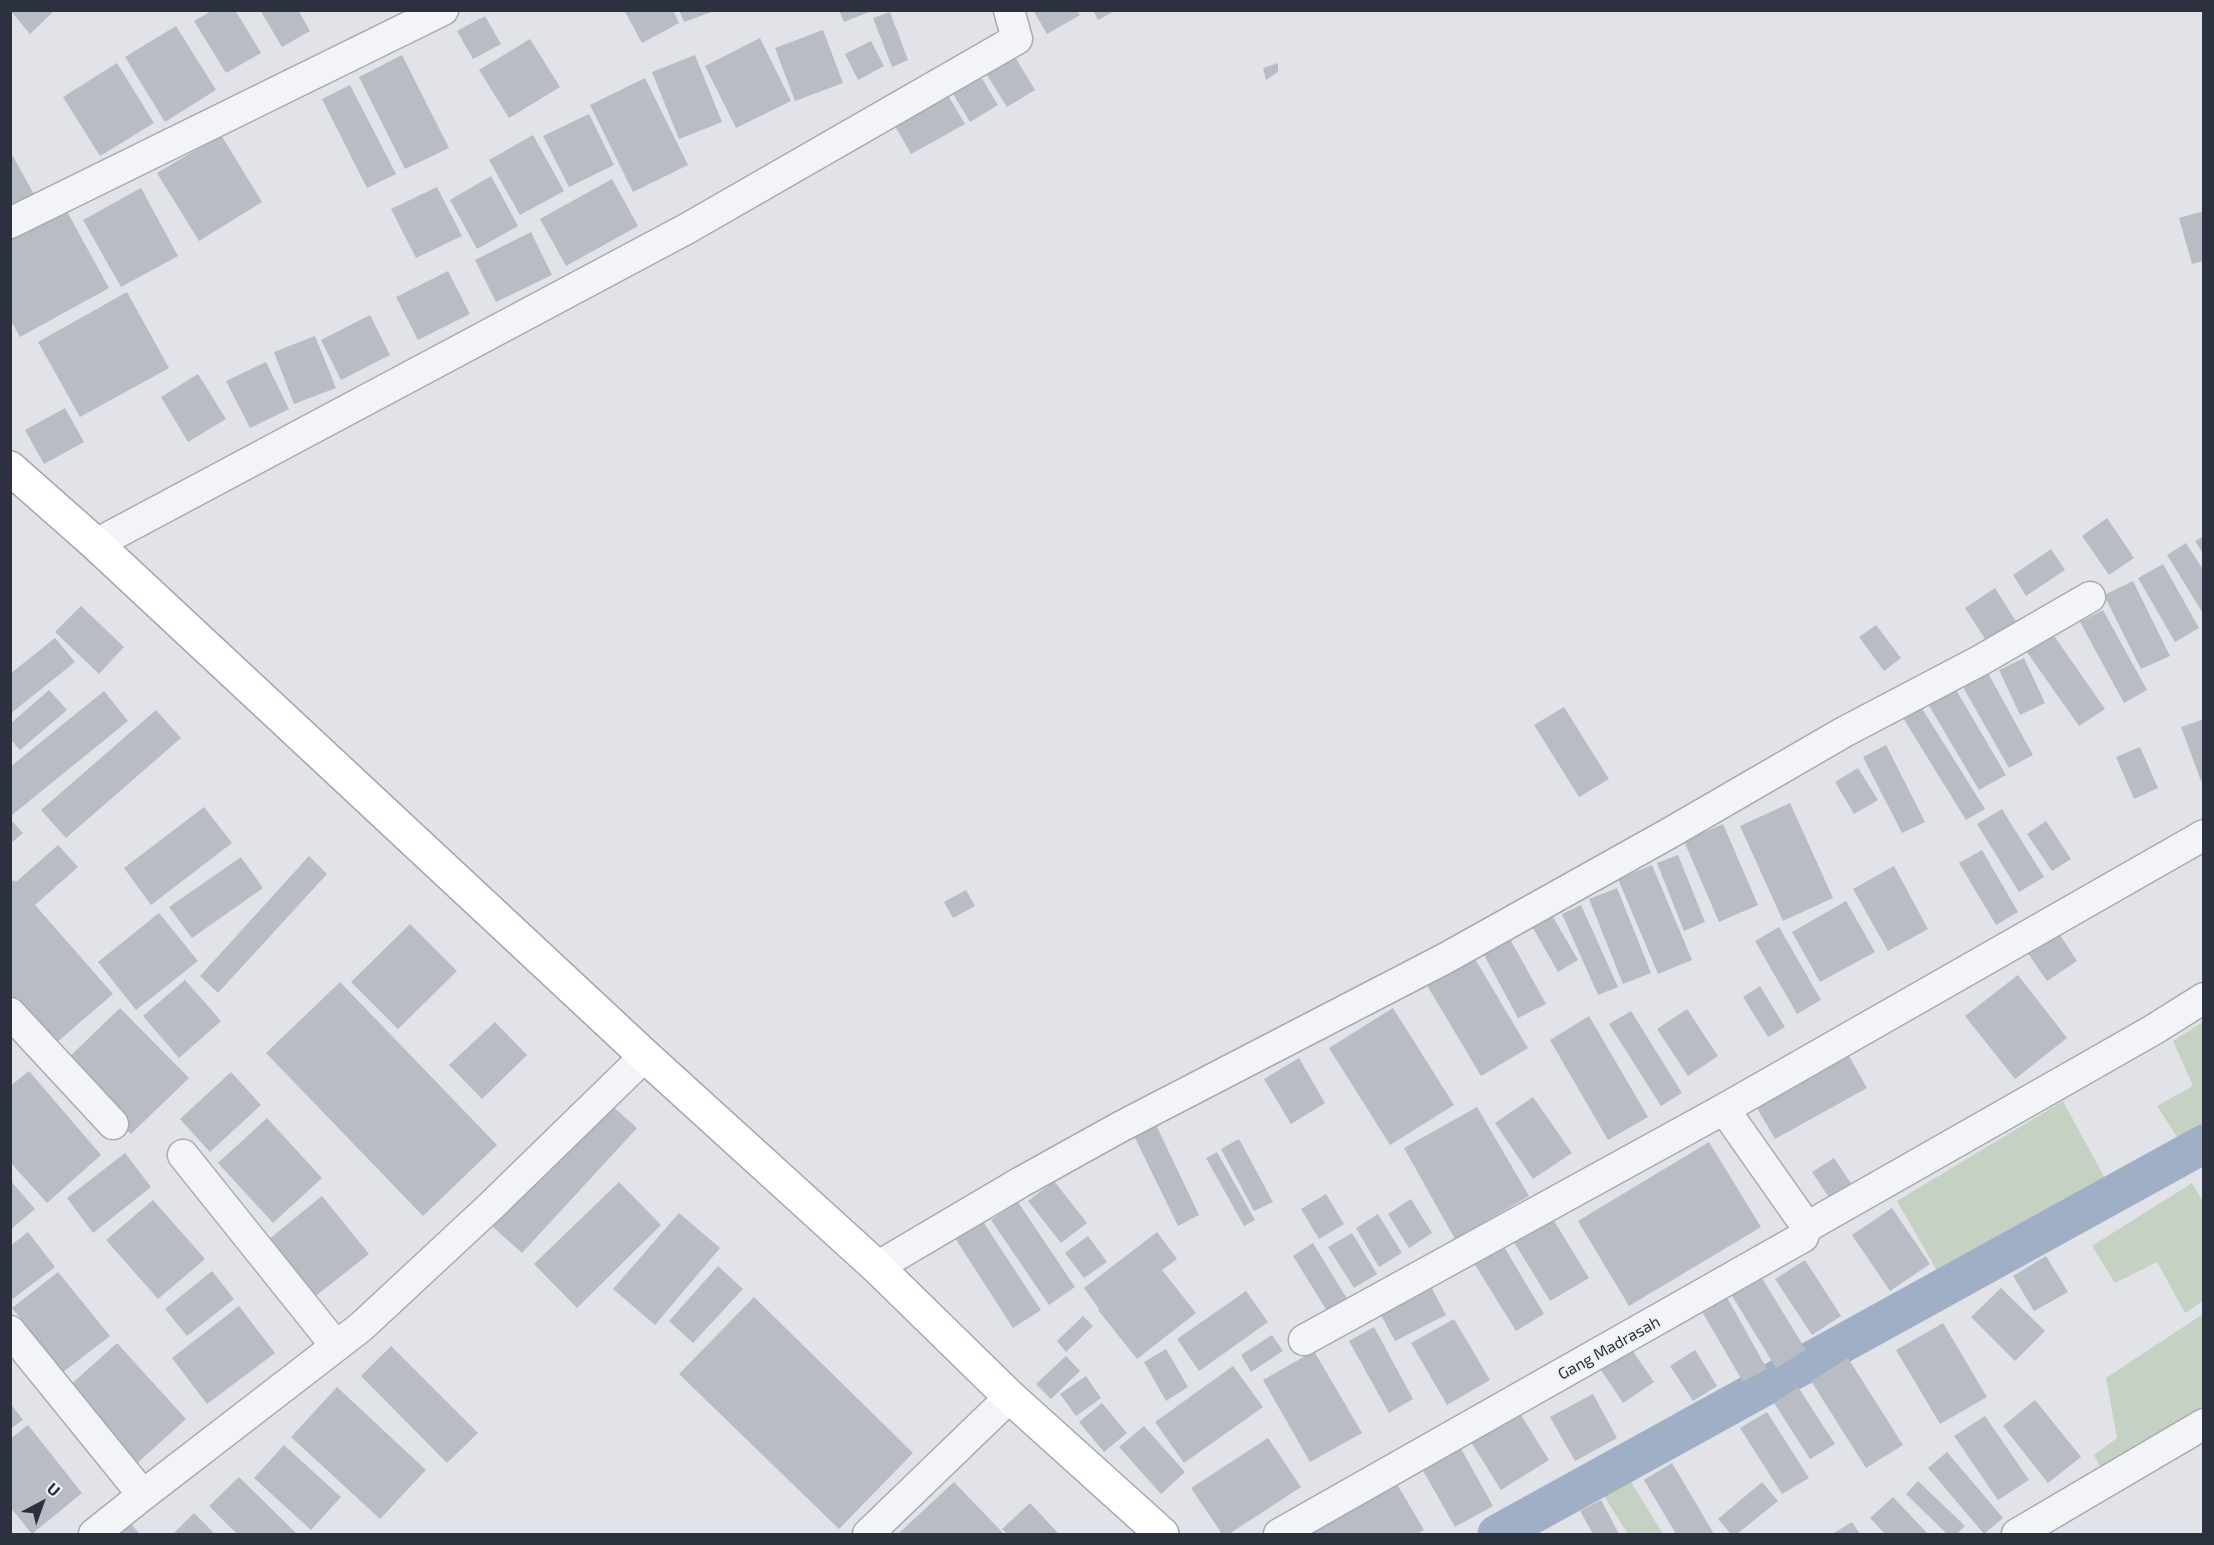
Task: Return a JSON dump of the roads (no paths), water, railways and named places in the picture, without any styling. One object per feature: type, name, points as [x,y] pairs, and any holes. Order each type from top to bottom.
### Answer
[{"type":"main road","points":[[10,468],[96,544],[645,1056],[877,1267],[1010,1397],[1162,1534]]},
{"type":"street","points":[[10,223],[443,10]]},
{"type":"street","points":[[96,544],[688,228],[1017,39],[1009,10]]},
{"type":"street","points":[[877,1267],[1110,1132],[1446,958],[1845,732],[1981,660],[2090,597]]},
{"type":"street","points":[[1304,1340],[1724,1109],[2204,835]]},
{"type":"street","name":"Gang Madrasah","points":[[1279,1534],[1791,1246],[1803,1237],[1807,1227],[2153,1030],[2204,998]]},
{"type":"street","points":[[10,1013],[113,1124]]},
{"type":"street","points":[[94,1534],[361,1327],[490,1207],[645,1056]]},
{"type":"street","points":[[1724,1109],[1807,1227]]},
{"type":"street","points":[[183,1155],[336,1346]]},
{"type":"street","points":[[10,1331],[143,1495]]},
{"type":"street","points":[[868,1534],[1010,1397]]},
{"type":"street","points":[[2017,1534],[2204,1424]]},
{"type":"waterway","points":[[1497,1534],[2204,1144]]}]
